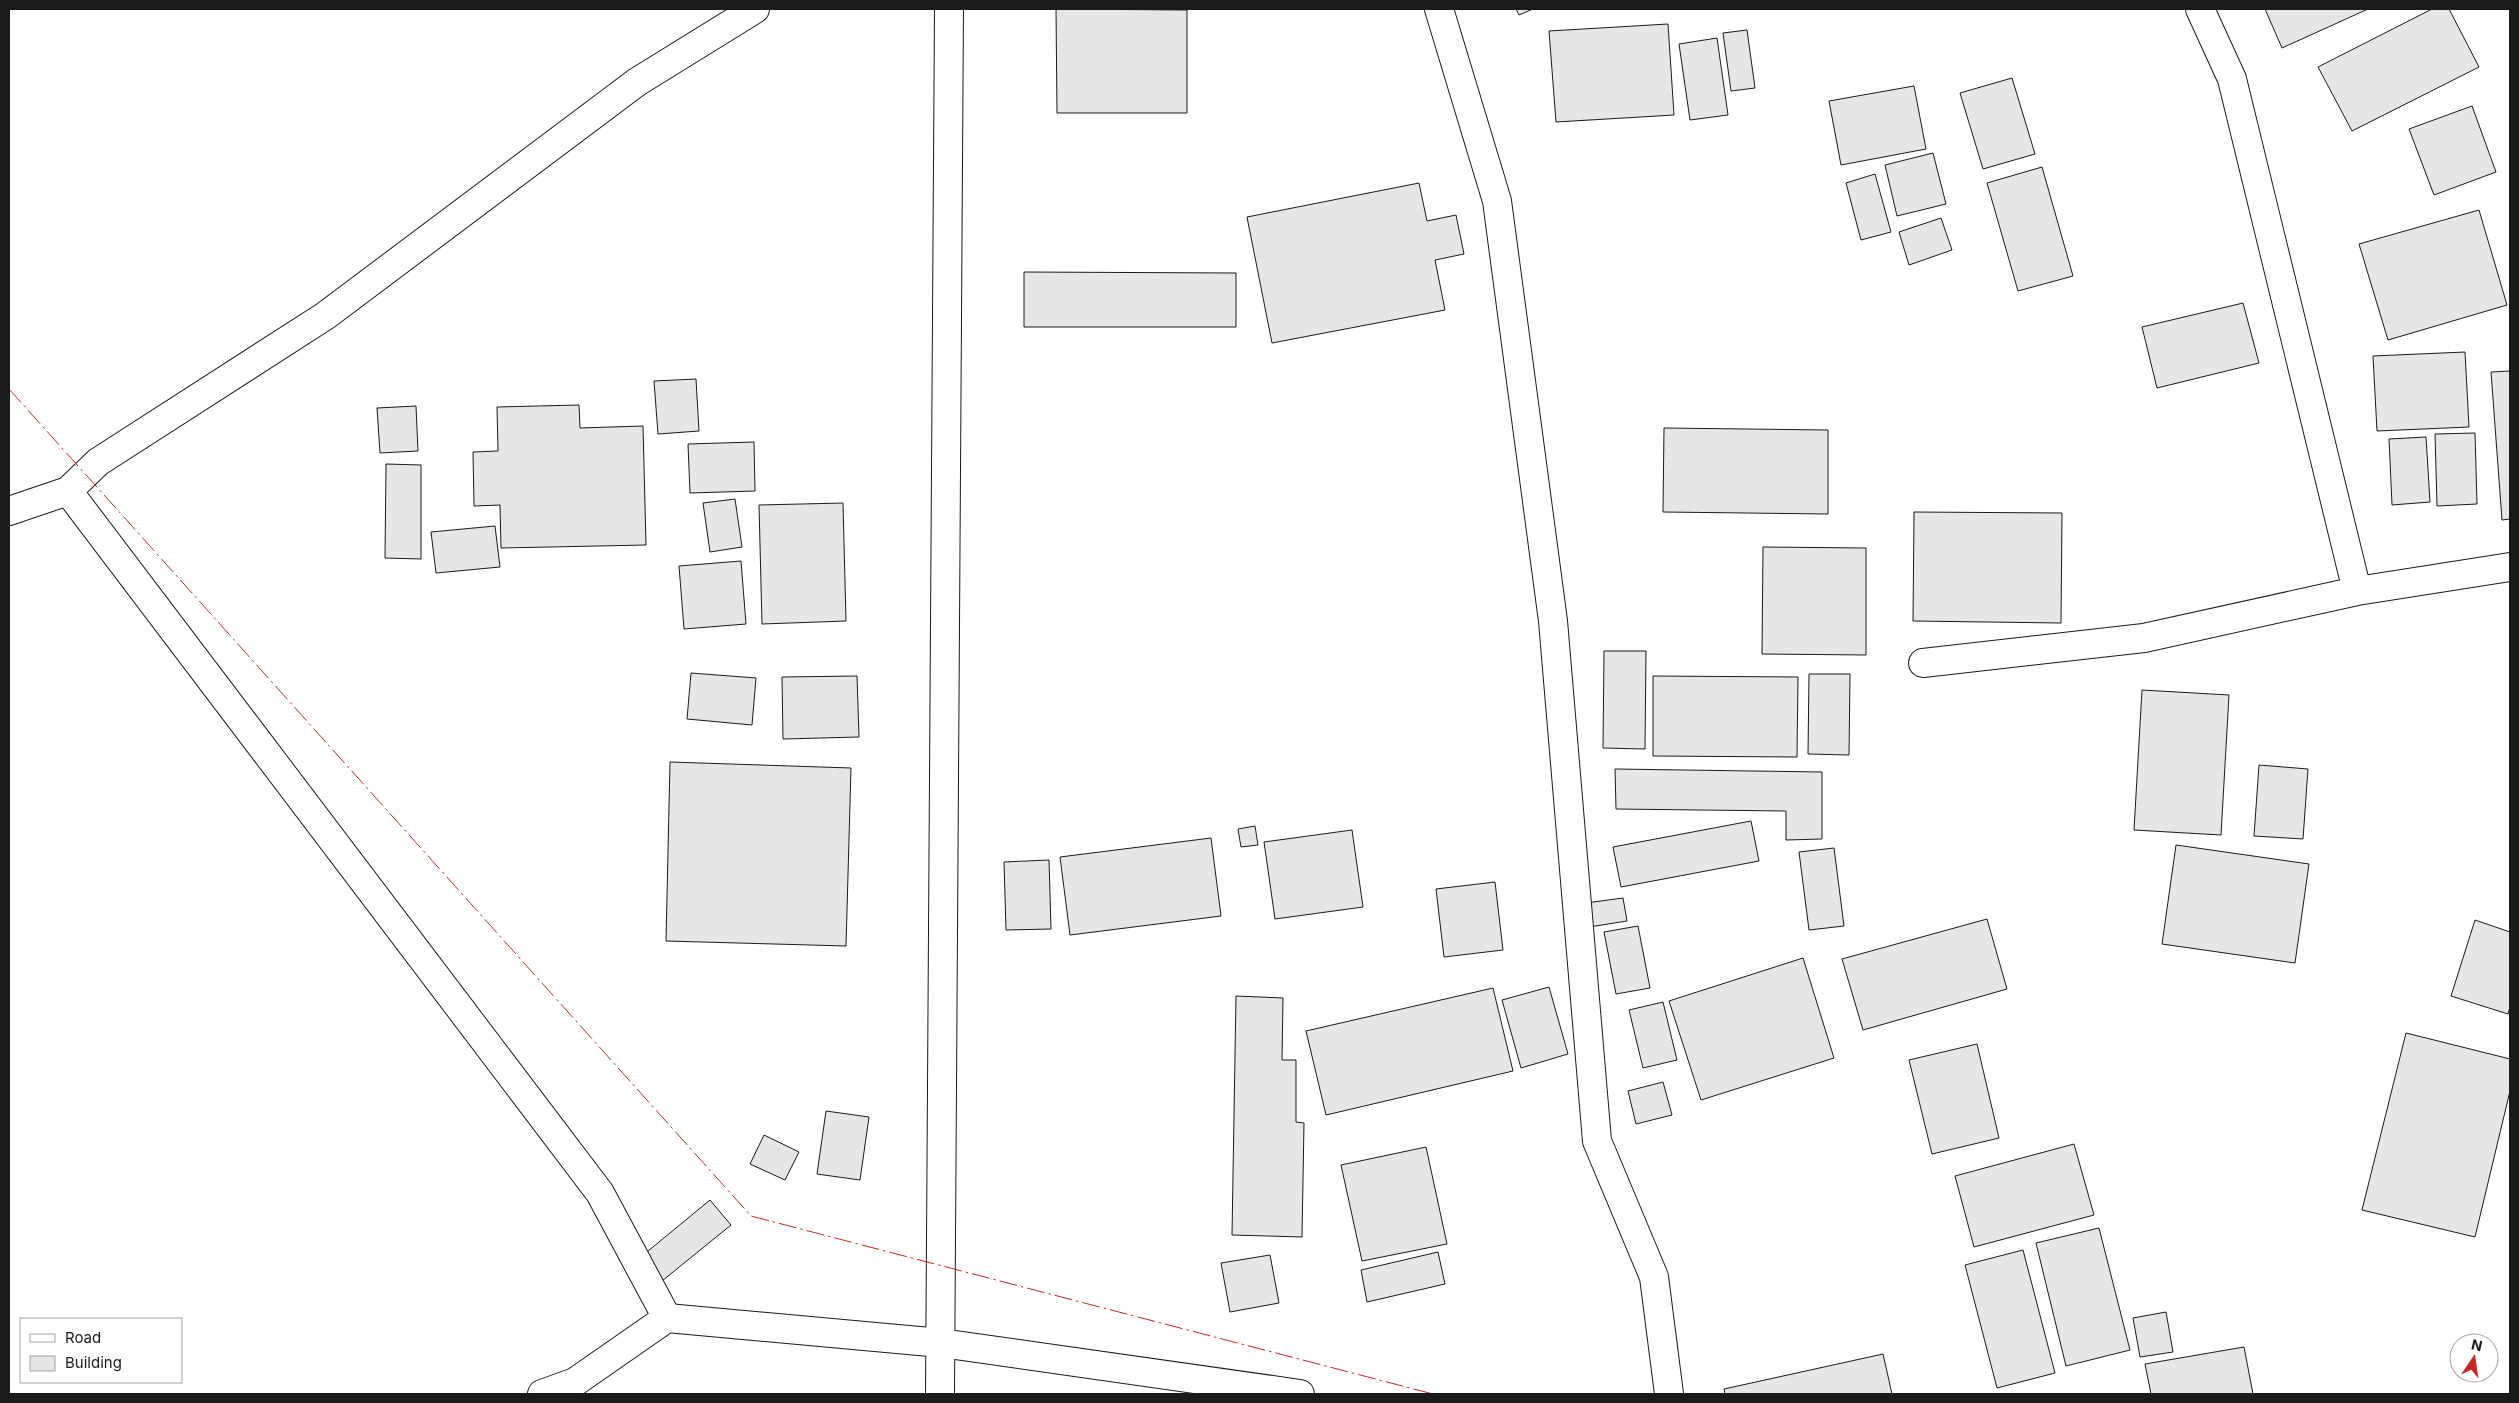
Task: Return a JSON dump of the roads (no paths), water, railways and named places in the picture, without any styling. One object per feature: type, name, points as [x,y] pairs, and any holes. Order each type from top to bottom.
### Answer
[{"type":"street","points":[[9,511],[68,491],[98,462],[325,316],[637,82],[755,9]]},
{"type":"street","points":[[940,1394],[949,9]]},
{"type":"street","points":[[1439,9],[1497,201],[1552,621],[1596,1141],[1654,1277],[1669,1394]]},
{"type":"street","points":[[2200,9],[2232,79],[2357,591]]},
{"type":"street","points":[[68,491],[600,1193],[667,1318]]},
{"type":"street","points":[[1923,664],[2144,638],[2357,591],[2510,567]]},
{"type":"street","points":[[542,1394],[575,1382],[667,1318],[941,1344],[1300,1394]]}]
